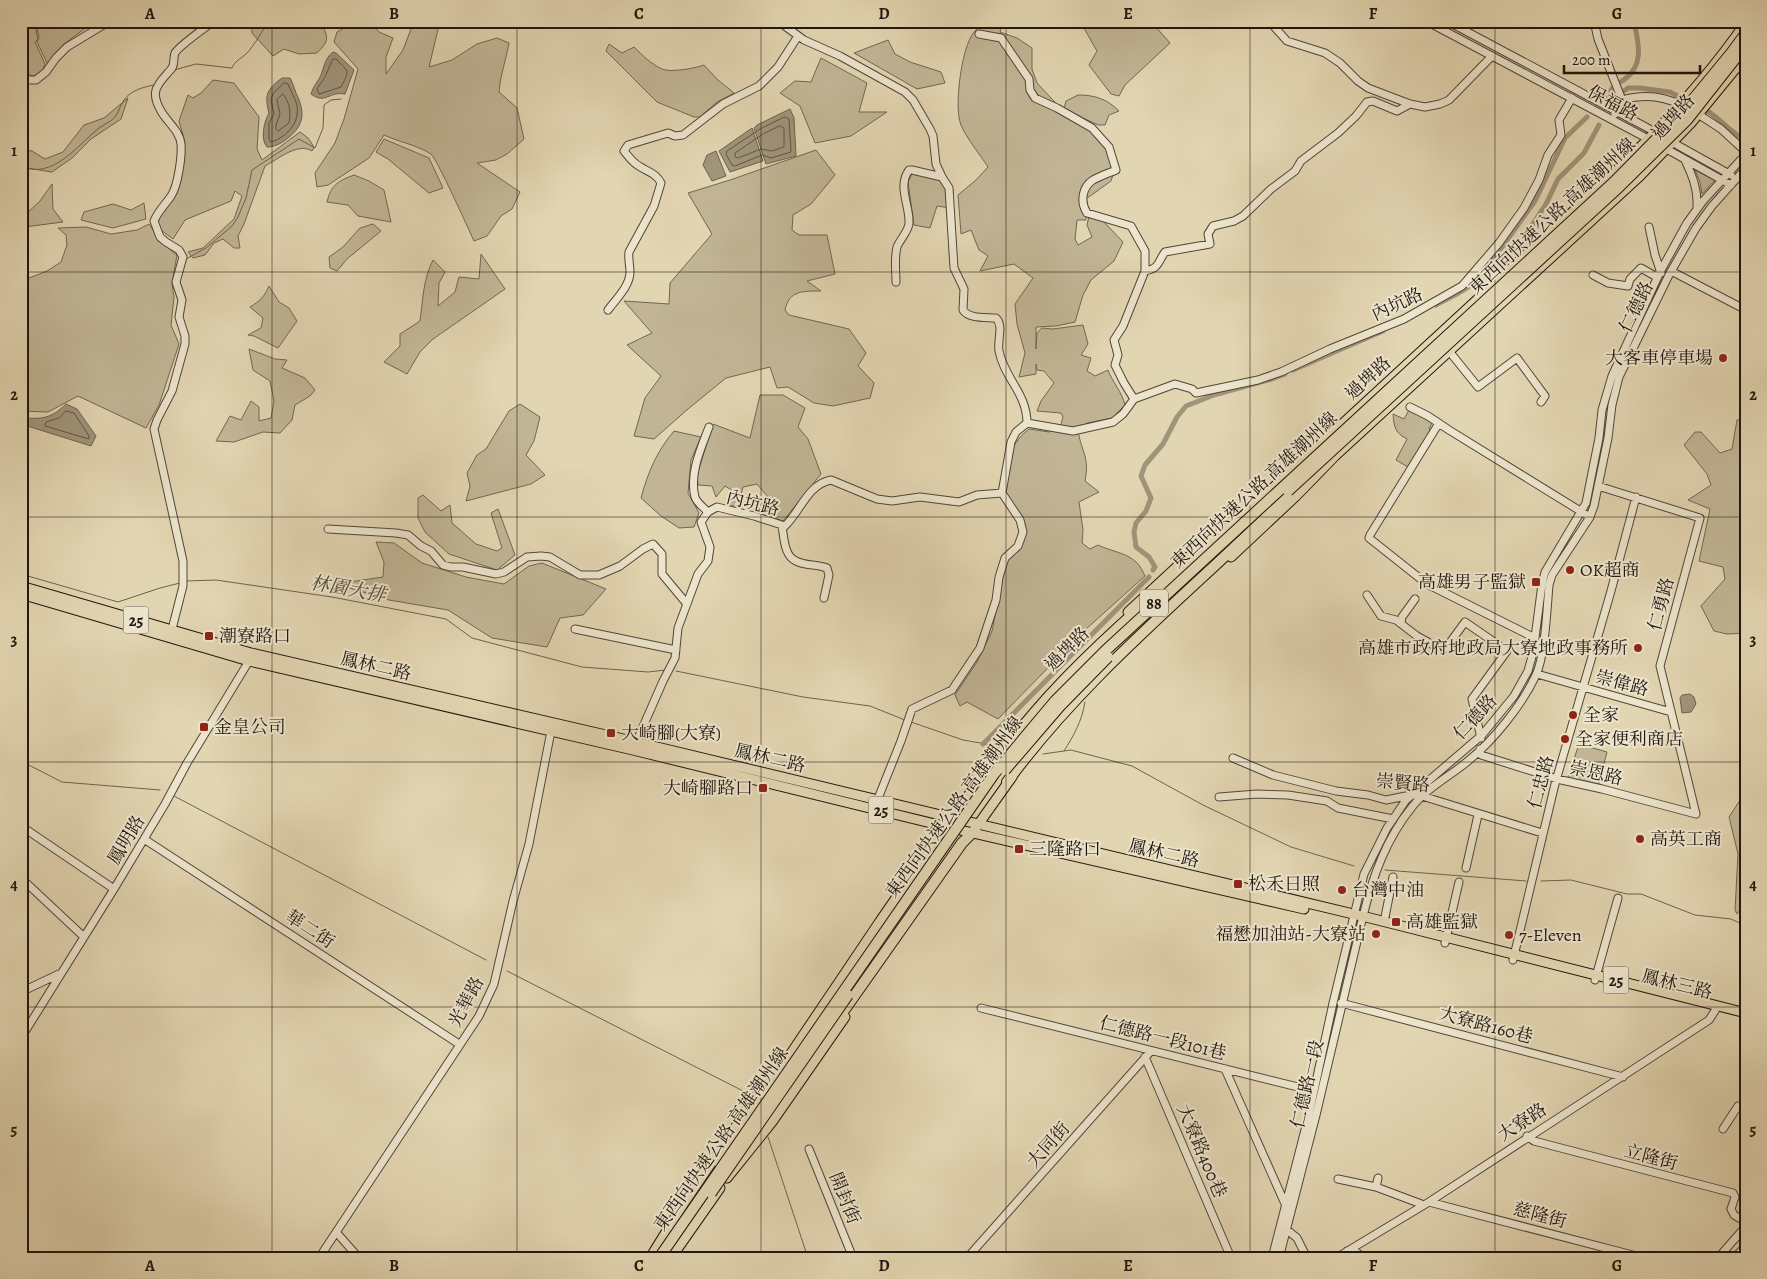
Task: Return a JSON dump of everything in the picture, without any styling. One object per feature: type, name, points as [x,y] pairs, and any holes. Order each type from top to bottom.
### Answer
[{"type":"highway","name":"東西向快速公路 高雄潮州線","points":[[659,1258],[988,782],[1027,732],[1077,677],[1156,602],[1614,182],[1681,114],[1746,32]]},
{"type":"highway","name":"東西向快速公路 高雄潮州線","points":[[667,1258],[1000,778],[1033,737],[1082,682],[1109,656],[1619,187],[1687,120],[1746,45]]},
{"type":"highway","points":[[1008,782],[1033,747],[1113,660],[1250,532],[1331,452]]},
{"type":"highway","points":[[686,1217],[742,1128],[947,822],[995,761],[1071,673],[1152,597],[1243,524]]},
{"type":"highway","points":[[728,1168],[738,1159],[962,843],[975,829]]},
{"type":"main road","name":"過埤路","points":[[650,1258],[715,1156],[984,766],[1035,706],[1068,670],[1183,561],[1238,520],[1610,177],[1682,104],[1728,49],[1746,22]]},
{"type":"main road","name":"過埤路","points":[[671,1258],[731,1173],[772,1122],[1008,782],[1068,712],[1296,496],[1335,456],[1640,176],[1670,146],[1746,56]]},
{"type":"main road","name":"鳳林二路","points":[[21,586],[170,634]]},
{"type":"main road","name":"鳳林二路","points":[[21,594],[250,657],[552,728],[877,801],[947,822]]},
{"type":"main road","name":"鳳林二路","points":[[634,746],[1514,957]]},
{"type":"main road","name":"鳳林二路","points":[[1357,918],[1384,922],[1446,940]]},
{"type":"main road","name":"鳳林三路","points":[[1514,957],[1717,1009],[1746,1019]]},
{"type":"main road","name":"鳳林三路","points":[[1717,1009],[1746,1013]]},
{"type":"street","points":[[21,80],[36,80],[46,72],[67,47],[110,21]]},
{"type":"street","points":[[170,634],[183,586],[182,552],[154,429],[172,391],[185,344],[185,336],[180,321],[182,300],[176,282],[183,257],[179,250],[160,236],[154,221],[157,213],[171,196],[174,189],[181,144],[177,133],[160,110],[156,95],[158,84],[172,67],[176,51],[214,21]]},
{"type":"street","points":[[326,23],[336,21]]},
{"type":"street","points":[[778,21],[798,36],[840,56],[906,92],[913,100],[933,136],[936,164],[948,188],[954,268],[964,289],[964,313],[970,316],[996,318],[998,320],[1000,329],[999,350],[1004,365],[1026,406],[1027,423],[1016,432],[1011,442],[1002,492],[1020,520],[1023,532],[1018,546],[1005,558],[999,577],[996,600],[980,648],[952,690],[912,709],[877,801]]},
{"type":"street","points":[[1269,21],[1287,41],[1325,53],[1340,63],[1368,88],[1410,104],[1425,107],[1449,100],[1492,56]]},
{"type":"street","name":"保福路","points":[[1426,21],[1648,139],[1670,146],[1737,178]]},
{"type":"street","name":"保福路","points":[[1448,21],[1655,132],[1685,159],[1731,185]]},
{"type":"street","points":[[1594,21],[1598,39],[1621,98],[1613,119]]},
{"type":"street","points":[[979,34],[1001,38],[1029,79],[1030,90],[1036,98],[1092,128],[1109,147],[1116,170],[1093,180],[1083,192],[1083,206],[1087,213],[1130,226],[1145,251],[1145,272],[1124,326],[1114,340],[1118,355],[1115,365],[1134,399]]},
{"type":"street","points":[[608,310],[629,281],[629,252],[654,206],[661,183],[653,172],[637,166],[630,158],[624,151],[628,145],[668,133],[676,136],[683,134],[723,104],[760,86],[778,67],[798,36]]},
{"type":"street","points":[[1621,98],[1660,97],[1700,112],[1721,129],[1746,153],[1722,180]]},
{"type":"street","name":"內坑路","points":[[1027,423],[1073,431],[1113,422],[1123,414],[1134,399],[1175,384],[1192,389],[1196,393],[1265,377],[1404,319],[1462,286],[1499,243],[1524,208],[1539,180],[1548,155],[1561,135],[1559,120],[1572,98]]},
{"type":"street","points":[[1145,272],[1152,270],[1159,264],[1164,252],[1210,244],[1208,234],[1213,226],[1234,221],[1243,216],[1271,189],[1295,171],[1301,161],[1356,116],[1367,102],[1373,101],[1397,111],[1410,104]]},
{"type":"street","points":[[1685,159],[1695,180],[1698,208]]},
{"type":"street","points":[[1731,185],[1746,168]]},
{"type":"street","points":[[896,282],[897,248],[909,226],[909,212],[904,186],[906,175],[909,170],[912,170],[942,177]]},
{"type":"street","name":"仁德路","points":[[1357,918],[1364,874],[1393,819],[1411,795],[1482,735],[1514,696],[1528,671],[1545,572],[1586,503],[1599,438],[1602,410],[1612,376],[1660,272],[1687,223],[1722,180]]},
{"type":"street","name":"仁德路","points":[[1357,918],[1393,832],[1422,796],[1479,752],[1522,700],[1537,674],[1549,585],[1552,575],[1590,517],[1594,506],[1608,438],[1612,405],[1619,377],[1670,273],[1696,228],[1731,185]]},
{"type":"street","points":[[1649,227],[1660,272]]},
{"type":"street","points":[[1593,275],[1608,283],[1628,286],[1630,278],[1641,268],[1655,276],[1660,272],[1670,273],[1746,310]]},
{"type":"street","points":[[1449,351],[1478,387],[1517,358],[1545,396],[1541,402]]},
{"type":"street","points":[[1410,407],[1428,416],[1590,517]]},
{"type":"street","points":[[1439,423],[1369,538],[1427,584],[1534,638]]},
{"type":"street","points":[[708,512],[695,499],[694,477],[698,458],[709,427]]},
{"type":"street","name":"內坑路","points":[[634,746],[662,681],[675,658],[678,628],[698,574],[708,561],[710,547],[701,522],[708,512],[717,507],[785,526],[793,519],[805,498],[814,489],[831,480],[877,498],[892,501],[920,497],[958,502],[977,495],[1002,492]]},
{"type":"street","points":[[1598,486],[1636,497]]},
{"type":"street","name":"仁勇路","points":[[1636,497],[1700,518],[1660,666],[1696,814]]},
{"type":"street","name":"仁忠路","points":[[1514,957],[1542,833],[1636,497]]},
{"type":"street","points":[[782,526],[788,555],[796,562],[818,564],[827,568],[829,575],[824,598]]},
{"type":"street","points":[[328,528],[396,532],[408,535],[431,551],[443,564],[496,574],[509,569],[527,557],[541,556],[550,557],[580,575],[599,575],[620,566],[653,544],[662,554],[662,574],[687,604]]},
{"type":"street","points":[[1367,595],[1381,616],[1401,623],[1417,636],[1442,650],[1446,648],[1465,622],[1507,651],[1472,699],[1482,735],[1479,752]]},
{"type":"street","points":[[1401,623],[1402,617],[1415,599]]},
{"type":"street","points":[[575,629],[676,650]]},
{"type":"street","name":"鳳明路","points":[[21,1038],[114,889],[250,657]]},
{"type":"street","name":"崇偉路","points":[[1537,674],[1671,712]]},
{"type":"street","name":"光華路","points":[[319,1258],[482,1011],[494,984],[513,901],[530,844],[552,728]]},
{"type":"street","name":"崇恩路","points":[[1479,752],[1480,755],[1557,779],[1696,814]]},
{"type":"street","name":"崇賢路","points":[[1233,758],[1273,775],[1336,791],[1368,795],[1386,800],[1411,795],[1422,796],[1478,815],[1542,833]]},
{"type":"street","points":[[1219,797],[1257,794],[1288,795],[1327,801],[1338,808],[1393,819]]},
{"type":"street","points":[[1466,868],[1478,815]]},
{"type":"street","points":[[21,826],[114,889]]},
{"type":"street","name":"華二街","points":[[144,839],[459,1044]]},
{"type":"street","points":[[1384,922],[1393,877]]},
{"type":"street","points":[[21,878],[84,937]]},
{"type":"street","points":[[1446,940],[1459,882]]},
{"type":"street","points":[[1595,978],[1618,898]]},
{"type":"street","name":"仁德路一段","points":[[1280,1258],[1316,1115],[1341,1003],[1357,918]]},
{"type":"street","name":"仁德路一段","points":[[1272,1258],[1357,918]]},
{"type":"street","points":[[21,992],[61,973]]},
{"type":"street","name":"大寮路160巷","points":[[1341,1003],[1622,1076]]},
{"type":"street","name":"仁德路一段101巷","points":[[981,1008],[1148,1054],[1225,1069],[1314,1090]]},
{"type":"street","name":"大寮路","points":[[1336,1258],[1349,1253],[1527,1136],[1709,1020],[1717,1009]]},
{"type":"street","name":"大同街","points":[[968,1258],[1148,1054]]},
{"type":"street","name":"大寮路400巷","points":[[1148,1054],[1231,1258]]},
{"type":"street","points":[[1225,1069],[1286,1206]]},
{"type":"street","points":[[1723,1128],[1738,1106],[1746,1108]]},
{"type":"street","name":"立隆街","points":[[1527,1136],[1534,1141],[1733,1193],[1735,1197],[1731,1209],[1734,1215],[1746,1222]]},
{"type":"street","name":"開封街","points":[[809,1149],[853,1258]]},
{"type":"street","points":[[1376,1187],[1378,1178]]},
{"type":"street","name":"慈隆街","points":[[1338,1179],[1376,1187],[1426,1203],[1644,1258]]},
{"type":"street","points":[[1718,1258],[1746,1226]]},
{"type":"street","points":[[1286,1229],[1297,1238],[1307,1258]]},
{"type":"street","points":[[336,1232],[359,1258]]},
{"type":"street","points":[[1734,1258],[1746,1246]]},
{"type":"street","points":[[1349,1253],[1365,1258]]},
{"type":"shaded area","points":[[21,21],[34,21],[38,39],[35,42],[45,64],[42,72],[34,76],[21,73]]},
{"type":"shaded area","points":[[35,21],[95,21],[64,44],[48,65],[37,42],[39,37]]},
{"type":"shaded area","points":[[251,21],[321,21],[326,35],[326,42],[317,53],[299,54],[284,49],[273,56],[252,33]]},
{"type":"shaded area","points":[[357,21],[369,21],[379,32],[393,38],[386,57],[386,74],[403,50],[414,21],[440,21],[429,67],[452,60],[477,44],[497,38],[509,43],[499,92],[517,108],[524,139],[507,154],[496,160],[477,163],[520,192],[512,209],[501,216],[487,236],[474,241],[446,180],[431,154],[384,135],[369,158],[328,185],[317,187],[315,173],[335,143],[358,69],[334,42],[337,32]]},
{"type":"shaded area","points":[[986,21],[1004,21],[1000,32],[1017,38],[1032,48],[1032,69],[1037,83],[1066,114],[1096,127],[1108,144],[1116,166],[1111,181],[1086,199],[1086,220],[1077,220],[1075,239],[1078,245],[1092,237],[1087,225],[1089,216],[1103,221],[1123,242],[1114,261],[1091,280],[1083,295],[1075,322],[1056,326],[1036,327],[1036,349],[1037,333],[1042,328],[1053,329],[1083,325],[1088,344],[1081,355],[1091,358],[1087,371],[1095,376],[1108,370],[1122,396],[1125,405],[1112,418],[1087,423],[1078,430],[1086,460],[1085,481],[1099,492],[1079,502],[1083,530],[1082,543],[1090,549],[1098,545],[1128,556],[1137,563],[1145,576],[1085,630],[998,719],[967,702],[960,706],[955,695],[977,662],[992,631],[1006,560],[1018,543],[1019,526],[1002,492],[1009,457],[1016,442],[1029,429],[1049,432],[1060,428],[1063,417],[1061,413],[1037,411],[1041,401],[1054,383],[1044,371],[1037,370],[1036,364],[1036,374],[1019,377],[1025,353],[1017,324],[1015,304],[1033,278],[1014,264],[980,271],[988,256],[979,250],[971,230],[961,234],[958,195],[988,167],[961,125],[958,107],[959,83],[963,59],[969,41],[976,30]]},
{"type":"shaded area","points":[[1080,21],[1160,21],[1154,25],[1170,43],[1125,85],[1119,96],[1111,94],[1089,65],[1097,51]]},
{"type":"shaded area","points":[[888,40],[895,54],[910,62],[941,72],[945,83],[917,89],[854,53]]},
{"type":"shaded area","points":[[609,44],[622,53],[634,47],[650,62],[666,70],[683,70],[704,65],[734,93],[717,102],[700,117],[694,117],[657,102],[606,51]]},
{"type":"shaded area","points":[[821,58],[867,83],[859,112],[887,112],[851,136],[815,143],[800,106],[780,93],[795,81],[811,82]]},
{"type":"shaded area","points":[[213,80],[234,83],[259,117],[257,149],[262,160],[300,132],[308,138],[314,147],[312,151],[306,149],[294,150],[265,166],[238,236],[240,248],[234,248],[223,239],[214,243],[205,255],[193,258],[188,252],[203,248],[234,219],[242,196],[235,191],[231,201],[185,220],[173,239],[161,230],[157,221],[183,161],[183,135],[179,121],[188,95],[193,98],[201,93]]},
{"type":"shaded area","points":[[1078,95],[1100,98],[1110,103],[1119,111],[1109,115],[1105,125],[1098,125],[1064,109],[1066,101]]},
{"type":"shaded area","points":[[128,98],[121,119],[91,139],[72,158],[52,172],[21,167],[21,150],[32,151],[45,159],[63,152],[84,125],[104,118]]},
{"type":"shaded area","points":[[384,139],[429,158],[443,188],[429,193],[388,159],[376,152]]},
{"type":"shaded area","points":[[816,150],[835,175],[811,204],[793,215],[792,230],[799,235],[827,235],[835,274],[807,281],[821,291],[803,292],[794,295],[787,303],[785,310],[789,315],[849,329],[866,353],[858,366],[874,383],[870,398],[833,406],[814,403],[788,387],[777,388],[770,367],[726,378],[654,439],[634,436],[645,398],[661,376],[627,345],[652,333],[624,301],[669,304],[670,283],[712,234],[688,193]]},
{"type":"shaded area","points":[[1695,170],[1715,180],[1702,194],[1700,182]]},
{"type":"shaded area","points":[[912,174],[940,179],[947,189],[950,208],[937,206],[930,228],[914,225],[908,182]]},
{"type":"shaded area","points":[[354,175],[384,190],[391,222],[358,216],[348,205],[327,202],[336,184]]},
{"type":"shaded area","points":[[52,184],[53,209],[63,222],[24,227],[25,215],[40,201]]},
{"type":"shaded area","points":[[144,203],[146,219],[113,228],[81,220],[84,212],[113,204],[131,210]]},
{"type":"shaded area","points":[[149,224],[162,243],[177,255],[172,284],[174,297],[171,325],[179,344],[159,405],[146,428],[78,396],[48,412],[21,411],[21,280],[47,271],[61,262],[67,245],[66,235],[58,228],[86,227],[111,234],[137,230]]},
{"type":"shaded area","points":[[373,224],[381,231],[347,259],[337,271],[330,268],[329,257],[343,247],[360,228]]},
{"type":"shaded area","points":[[481,254],[505,289],[433,339],[420,352],[407,374],[384,362],[400,346],[400,334],[420,321],[425,282],[433,260],[445,272],[439,283],[438,306],[455,292],[459,277],[479,279]]},
{"type":"shaded area","points":[[269,286],[279,302],[289,308],[297,321],[278,348],[248,335],[261,328],[263,318],[250,307],[266,293]]},
{"type":"shaded area","points":[[249,349],[275,359],[287,360],[282,368],[305,378],[315,390],[310,396],[295,405],[292,420],[280,433],[263,432],[234,442],[216,441],[230,416],[241,420],[251,401],[259,407],[259,421],[271,418],[274,401],[270,381],[253,370]]},
{"type":"shaded area","points":[[760,395],[783,395],[805,408],[798,427],[808,439],[821,474],[783,521],[772,517],[768,497],[757,484],[743,487],[738,506],[726,506],[733,491],[725,486],[716,497],[712,486],[698,485],[697,475],[713,424],[750,438]]},
{"type":"shaded area","points":[[520,404],[540,417],[534,441],[526,455],[545,475],[531,484],[466,501],[470,486],[467,473],[477,455],[486,449],[509,411]]},
{"type":"shaded area","points":[[1409,410],[1426,417],[1432,423],[1429,429],[1431,431],[1408,467],[1396,460],[1407,439],[1396,429],[1393,414],[1404,419]]},
{"type":"shaded area","points":[[1737,420],[1746,420],[1746,633],[1727,634],[1714,631],[1701,606],[1725,579],[1723,567],[1699,561],[1710,509],[1688,500],[1711,485],[1707,474],[1684,445],[1695,432],[1701,432],[1720,453],[1732,449]]},
{"type":"shaded area","points":[[674,431],[701,437],[691,460],[688,493],[699,513],[694,527],[679,528],[661,516],[641,498],[654,462]]},
{"type":"shaded area","points":[[423,495],[441,511],[450,505],[452,523],[476,544],[497,551],[502,548],[491,513],[498,509],[515,555],[497,570],[449,554],[425,532],[418,518],[418,498]]},
{"type":"shaded area","points":[[376,542],[394,543],[422,563],[466,577],[504,584],[529,566],[542,563],[606,589],[583,615],[560,618],[547,647],[492,638],[448,610],[389,600],[336,584],[383,577],[384,562]]},
{"type":"shaded area","points":[[1579,744],[1607,752],[1598,787],[1567,780]]},
{"type":"shaded area","points":[[1742,797],[1744,801],[1741,819],[1746,830],[1746,903],[1737,914],[1735,910],[1738,854],[1729,817]]},
{"type":"water","points":[[333,52],[354,70],[345,94],[335,94],[324,98],[316,97],[311,94],[312,91],[321,75],[326,60]]},
{"type":"water","points":[[282,78],[290,78],[301,106],[302,117],[294,133],[283,142],[267,147],[263,135],[269,113],[267,97],[270,89]]},
{"type":"water","points":[[790,109],[794,118],[796,156],[766,164],[754,128]]},
{"type":"water","points":[[752,128],[763,161],[730,172],[719,151]]},
{"type":"water","points":[[716,151],[726,176],[712,181],[703,165],[707,155]]},
{"type":"water","points":[[66,404],[77,409],[96,436],[91,446],[21,424],[21,418],[46,417],[56,413]]},
{"type":"water","points":[[1690,694],[1694,697],[1696,704],[1691,712],[1682,713],[1680,698],[1682,695]]},
{"type":"waterway","points":[[174,70],[196,64],[232,68],[255,43],[269,21]]},
{"type":"waterway","points":[[1607,98],[1612,89],[1631,73],[1638,60],[1639,52],[1634,21]]},
{"type":"waterway","points":[[21,166],[43,169],[64,159],[99,128],[113,119],[130,94],[154,85]]},
{"type":"waterway","points":[[1618,95],[1628,88],[1640,88],[1670,92],[1685,100]]},
{"type":"waterway","points":[[186,259],[206,248],[232,226],[246,198],[252,170],[299,139],[315,148],[323,128],[324,105],[331,100],[341,99]]},
{"type":"waterway","points":[[1702,108],[1714,115],[1734,133],[1746,139]]},
{"type":"waterway","points":[[1436,305],[1469,287],[1479,276],[1535,201],[1565,138],[1587,117]]},
{"type":"waterway","points":[[1480,274],[1493,270],[1523,239],[1546,204],[1558,179],[1584,153],[1599,125]]},
{"type":"waterway","points":[[1293,370],[1383,331]]},
{"type":"waterway","points":[[1153,570],[1155,567],[1149,557],[1136,547],[1134,532],[1136,523],[1146,511],[1151,498],[1141,476],[1145,465],[1163,444],[1177,417],[1186,406],[1214,395],[1285,374]]},
{"type":"waterway","name":"林園大排","points":[[21,574],[118,602],[180,583]]},
{"type":"waterway","points":[[983,744],[1149,577]]},
{"type":"waterway","name":"林園大排","points":[[186,581],[216,580],[332,597],[446,619],[472,638],[582,667],[648,672],[666,670]]},
{"type":"waterway","points":[[676,671],[803,697],[870,706],[905,720]]},
{"type":"waterway","points":[[1064,751],[1077,728],[1085,702]]},
{"type":"waterway","points":[[911,722],[963,740],[992,745]]},
{"type":"waterway","points":[[1043,754],[1071,750],[1132,766],[1203,805],[1291,847],[1354,866]]},
{"type":"waterway","points":[[21,761],[62,782],[160,790]]},
{"type":"waterway","points":[[174,796],[486,960]]},
{"type":"waterway","points":[[1385,870],[1526,881]]},
{"type":"waterway","points":[[1541,881],[1571,880],[1627,894],[1641,894],[1695,915],[1731,919],[1746,926]]},
{"type":"waterway","points":[[507,971],[749,1094]]},
{"type":"waterway","points":[[768,1137],[808,1258]]},
{"type":"place","name":"大客車停車場","points":[[1723,358]]},
{"type":"place","name":"OK超商","points":[[1570,570]]},
{"type":"place","name":"高雄男子監獄","points":[[1536,582]]},
{"type":"place","name":"潮寮路口","points":[[209,636]]},
{"type":"place","name":"高雄市政府地政局大寮地政事務所","points":[[1638,648]]},
{"type":"place","name":"全家","points":[[1573,715]]},
{"type":"place","name":"金皇公司","points":[[204,727]]},
{"type":"place","name":"大崎腳(大寮)","points":[[611,733]]},
{"type":"place","name":"全家便利商店","points":[[1565,739]]},
{"type":"place","name":"大崎腳路口","points":[[763,788]]},
{"type":"place","name":"高英工商","points":[[1640,839]]},
{"type":"place","name":"三隆路口","points":[[1019,849]]},
{"type":"place","name":"松禾日照","points":[[1238,884]]},
{"type":"place","name":"台灣中油","points":[[1342,890]]},
{"type":"place","name":"高雄監獄","points":[[1396,922]]},
{"type":"place","name":"福懋加油站-大寮站","points":[[1376,934]]},
{"type":"place","name":"7-Eleven","points":[[1509,935]]}]
